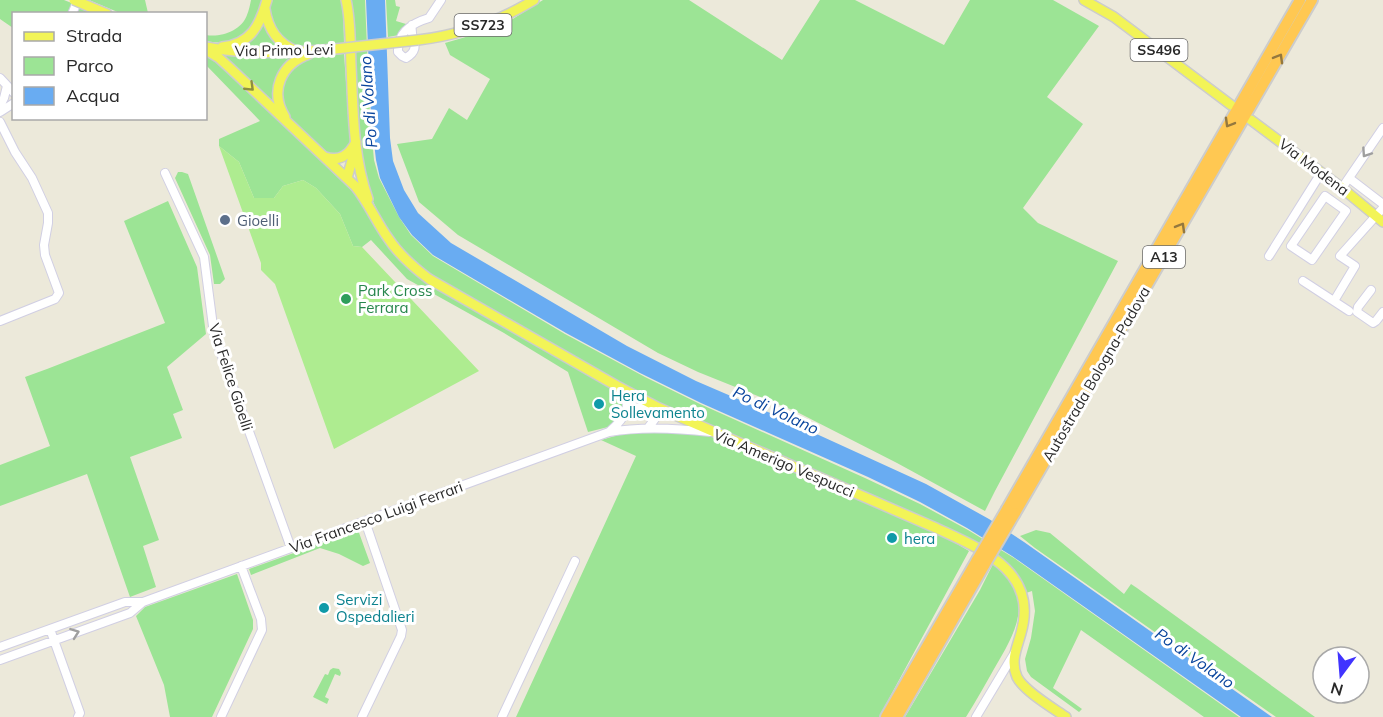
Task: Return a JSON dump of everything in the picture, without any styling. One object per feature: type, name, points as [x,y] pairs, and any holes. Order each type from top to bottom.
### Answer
[{"type":"highway","name":"Autostrada Bologna-Padova","points":[[1011,511],[1300,0]]},
{"type":"highway","name":"Autostrada Bologna-Padova","points":[[886,717],[981,562],[1312,0]]},
{"type":"highway","name":"Autostrada Bologna-Padova","points":[[897,717],[981,562]]},
{"type":"main road","points":[[76,0],[101,12]]},
{"type":"main road","points":[[346,0],[356,142],[367,197],[375,215]]},
{"type":"main road","name":"Via Primo Levi","points":[[207,48],[257,53],[298,52],[418,40],[481,26],[534,0]]},
{"type":"main road","name":"SS496","points":[[1084,0],[1114,17],[1231,105]]},
{"type":"main road","points":[[207,48],[229,46],[247,38],[258,25],[266,4]]},
{"type":"main road","points":[[266,4],[266,16],[272,32],[284,45],[298,52]]},
{"type":"main road","points":[[207,49],[346,178],[361,194],[375,215]]},
{"type":"main road","points":[[296,131],[286,119],[279,105],[280,80],[293,61],[319,51]]},
{"type":"main road","name":"Via Modena","points":[[1251,120],[1380,219]]},
{"type":"main road","points":[[323,156],[333,159],[344,157],[349,154],[356,142]]},
{"type":"main road","points":[[346,178],[354,156],[356,142]]},
{"type":"main road","name":"Via Amerigo Vespucci","points":[[375,215],[399,252],[410,265],[429,279],[617,386],[715,433],[936,528],[998,560],[1018,583],[1024,601],[1024,622],[1015,651]]},
{"type":"main road","points":[[1015,651],[1015,673],[1022,684],[1066,717]]},
{"type":"street","points":[[412,25],[429,18],[441,0]]},
{"type":"street","points":[[0,78],[12,91]]},
{"type":"street","points":[[0,106],[7,86]]},
{"type":"street","points":[[0,122],[15,152],[32,178],[48,213],[44,250],[59,293],[56,299],[48,303],[0,321]]},
{"type":"street","points":[[1342,188],[1383,128]]},
{"type":"street","name":"Via Felice Gioelli","points":[[165,173],[204,257],[214,334],[291,548]]},
{"type":"street","points":[[1269,256],[1322,173]]},
{"type":"street","name":"Via Modena","points":[[1349,177],[1383,206]]},
{"type":"street","points":[[1325,196],[1346,211],[1312,260],[1291,246],[1302,228],[1325,196]]},
{"type":"street","points":[[1334,301],[1354,266],[1340,256],[1380,219],[1383,206]]},
{"type":"street","points":[[1292,221],[1302,228]]},
{"type":"street","points":[[1303,281],[1349,311]]},
{"type":"street","points":[[1371,290],[1358,307],[1358,312],[1373,323],[1383,312]]},
{"type":"street","points":[[617,386],[625,397],[627,410],[625,416]]},
{"type":"street","name":"Via Francesco Luigi Ferrari","points":[[609,432],[633,408],[652,406],[659,408]]},
{"type":"street","points":[[648,428],[657,416],[659,408]]},
{"type":"street","name":"Via Francesco Luigi Ferrari","points":[[0,660],[130,613],[143,602],[609,432],[648,428],[715,433]]},
{"type":"street","points":[[362,717],[402,630],[365,521]]},
{"type":"street","points":[[502,717],[575,561]]},
{"type":"street","points":[[221,717],[262,630],[261,619],[241,566]]},
{"type":"street","name":"Via Francesco Luigi Ferrari","points":[[0,647],[125,602],[143,602]]},
{"type":"street","points":[[50,629],[80,713],[78,717]]},
{"type":"street","name":"Via Amerigo Vespucci","points":[[976,717],[1015,651]]},
{"type":"green space","points":[[0,0],[64,0],[94,12],[12,12],[12,27],[0,19]]},
{"type":"green space","points":[[89,0],[145,0],[148,12],[118,12]]},
{"type":"green space","points":[[251,0],[263,0],[250,29],[244,36],[229,42],[207,41],[207,35],[224,34],[236,29],[247,15]]},
{"type":"green space","points":[[272,0],[341,0],[344,43],[300,47],[286,41],[273,22],[270,7]]},
{"type":"green space","points":[[352,0],[365,0],[370,117],[374,160],[379,178],[411,235],[433,256],[565,334],[645,377],[920,504],[968,530],[1014,558],[1239,717],[1204,717],[1081,630],[1053,688],[1082,709],[1079,712],[1031,677],[1027,671],[1025,659],[1035,611],[1032,591],[1026,593],[1016,573],[999,557],[664,406],[617,382],[443,282],[417,264],[396,242],[370,195],[359,146]]},
{"type":"green space","points":[[386,0],[395,0],[396,6],[400,7],[396,21],[406,24],[406,28],[399,35],[388,37]]},
{"type":"green space","points":[[543,0],[689,0],[782,60],[820,0],[855,0],[944,45],[970,0],[1053,0],[1099,26],[1047,97],[1083,124],[1023,208],[1038,223],[1118,261],[985,511],[795,411],[698,372],[658,353],[458,235],[419,202],[397,144],[432,139],[449,108],[467,120],[490,79],[450,55],[445,43],[500,27]]},
{"type":"green space","points":[[264,17],[286,48],[237,47]]},
{"type":"green space","points":[[218,54],[290,58],[279,74],[277,108]]},
{"type":"green space","points":[[344,54],[350,139],[349,146],[341,156],[328,153],[291,119],[286,112],[281,92],[290,68],[310,57]]},
{"type":"green space","points":[[207,55],[222,66],[357,196],[380,233],[415,274],[615,389],[621,396],[623,409],[617,421],[608,427],[588,432],[568,372],[407,279],[371,240],[362,247],[353,246],[340,214],[316,188],[303,180],[283,186],[274,198],[254,198],[239,162],[219,146],[219,139],[260,121],[207,66]]},
{"type":"green space","name":"Park Cross Ferrara","points":[[219,146],[239,162],[254,198],[274,198],[283,186],[303,180],[316,188],[340,214],[353,246],[362,247],[479,371],[334,449],[275,284],[261,270],[261,263]]},
{"type":"green space","points":[[178,172],[188,174],[225,279],[220,284],[214,284],[210,255],[175,178]]},
{"type":"green space","points":[[168,201],[197,267],[206,334],[167,367],[183,410],[173,414],[182,438],[130,457],[159,540],[143,546],[156,587],[130,597],[87,474],[0,506],[0,465],[50,446],[25,377],[165,323],[124,221]]},
{"type":"green space","points":[[665,430],[712,436],[940,534],[969,551],[879,717],[516,717],[636,456],[601,440],[622,434]]},
{"type":"green space","points":[[358,530],[370,563],[363,566],[339,554],[320,548],[251,575],[249,569]]},
{"type":"green space","points":[[1036,530],[1050,533],[1124,594],[1131,584],[1137,588],[1315,717],[1276,717],[1020,536]]},
{"type":"green space","points":[[993,564],[1007,576],[1015,589],[1018,615],[1009,641],[980,693],[966,717],[905,717],[980,590]]},
{"type":"green space","points":[[237,574],[253,620],[253,629],[212,717],[170,717],[164,685],[136,616],[145,607]]},
{"type":"green space","points":[[333,668],[339,669],[341,673],[340,676],[335,674],[325,697],[329,699],[327,704],[313,697],[325,674],[328,675]]},
{"type":"water","name":"Po di Volano","points":[[366,0],[385,0],[390,138],[393,161],[404,190],[418,213],[451,243],[627,346],[696,381],[926,484],[989,519],[1272,717],[1241,717],[1012,556],[920,502],[640,373],[566,333],[433,255],[412,235],[399,217],[380,178],[371,116]]},
{"type":"place","name":"Gioelli","points":[[225,220]]},
{"type":"place","name":"Park Cross Ferrara","points":[[346,299]]},
{"type":"place","name":"Hera Sollevamento","points":[[599,404]]},
{"type":"place","name":"hera","points":[[892,538]]},
{"type":"place","name":"Servizi Ospedalieri","points":[[324,608]]}]
